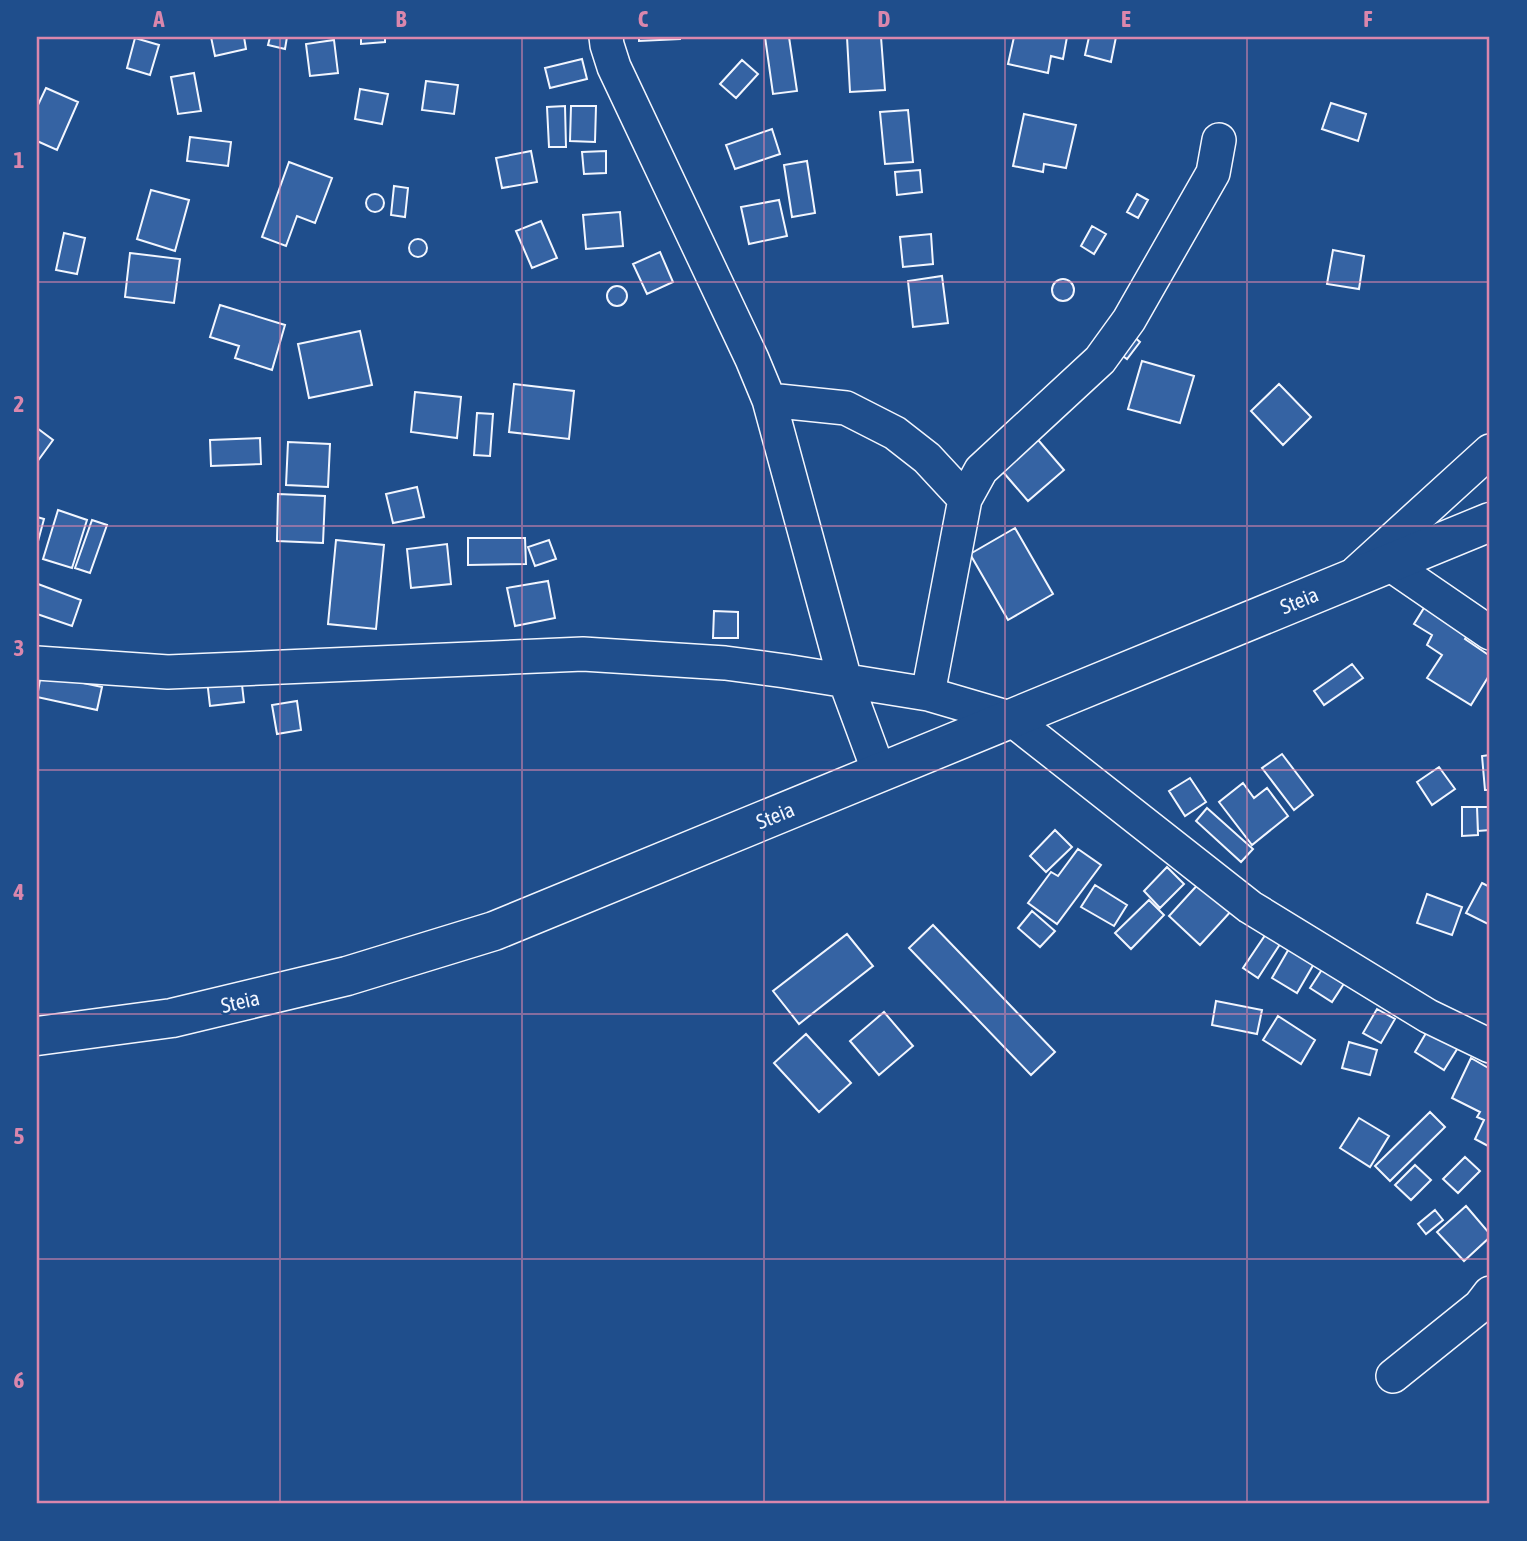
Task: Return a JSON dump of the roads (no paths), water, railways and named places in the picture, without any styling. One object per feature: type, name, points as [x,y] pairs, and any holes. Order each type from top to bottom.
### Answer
[{"type":"main road","name":"Steia","points":[[37,1036],[172,1018],[348,976],[494,931],[1490,522]]},
{"type":"street","points":[[606,37],[614,66],[769,400],[845,680],[879,772]]},
{"type":"street","points":[[928,694],[965,499],[981,470],[1100,360],[1129,320],[1213,173],[1219,140]]},
{"type":"street","points":[[769,400],[846,408],[895,433],[928,458],[965,499]]},
{"type":"street","points":[[1347,580],[1490,452]]},
{"type":"street","points":[[1388,563],[1490,633]]},
{"type":"street","points":[[37,663],[168,671],[583,654],[725,663],[928,694],[1010,718],[1250,907],[1428,1016],[1490,1046]]},
{"type":"street","points":[[1393,1376],[1480,1306],[1490,1293]]}]
